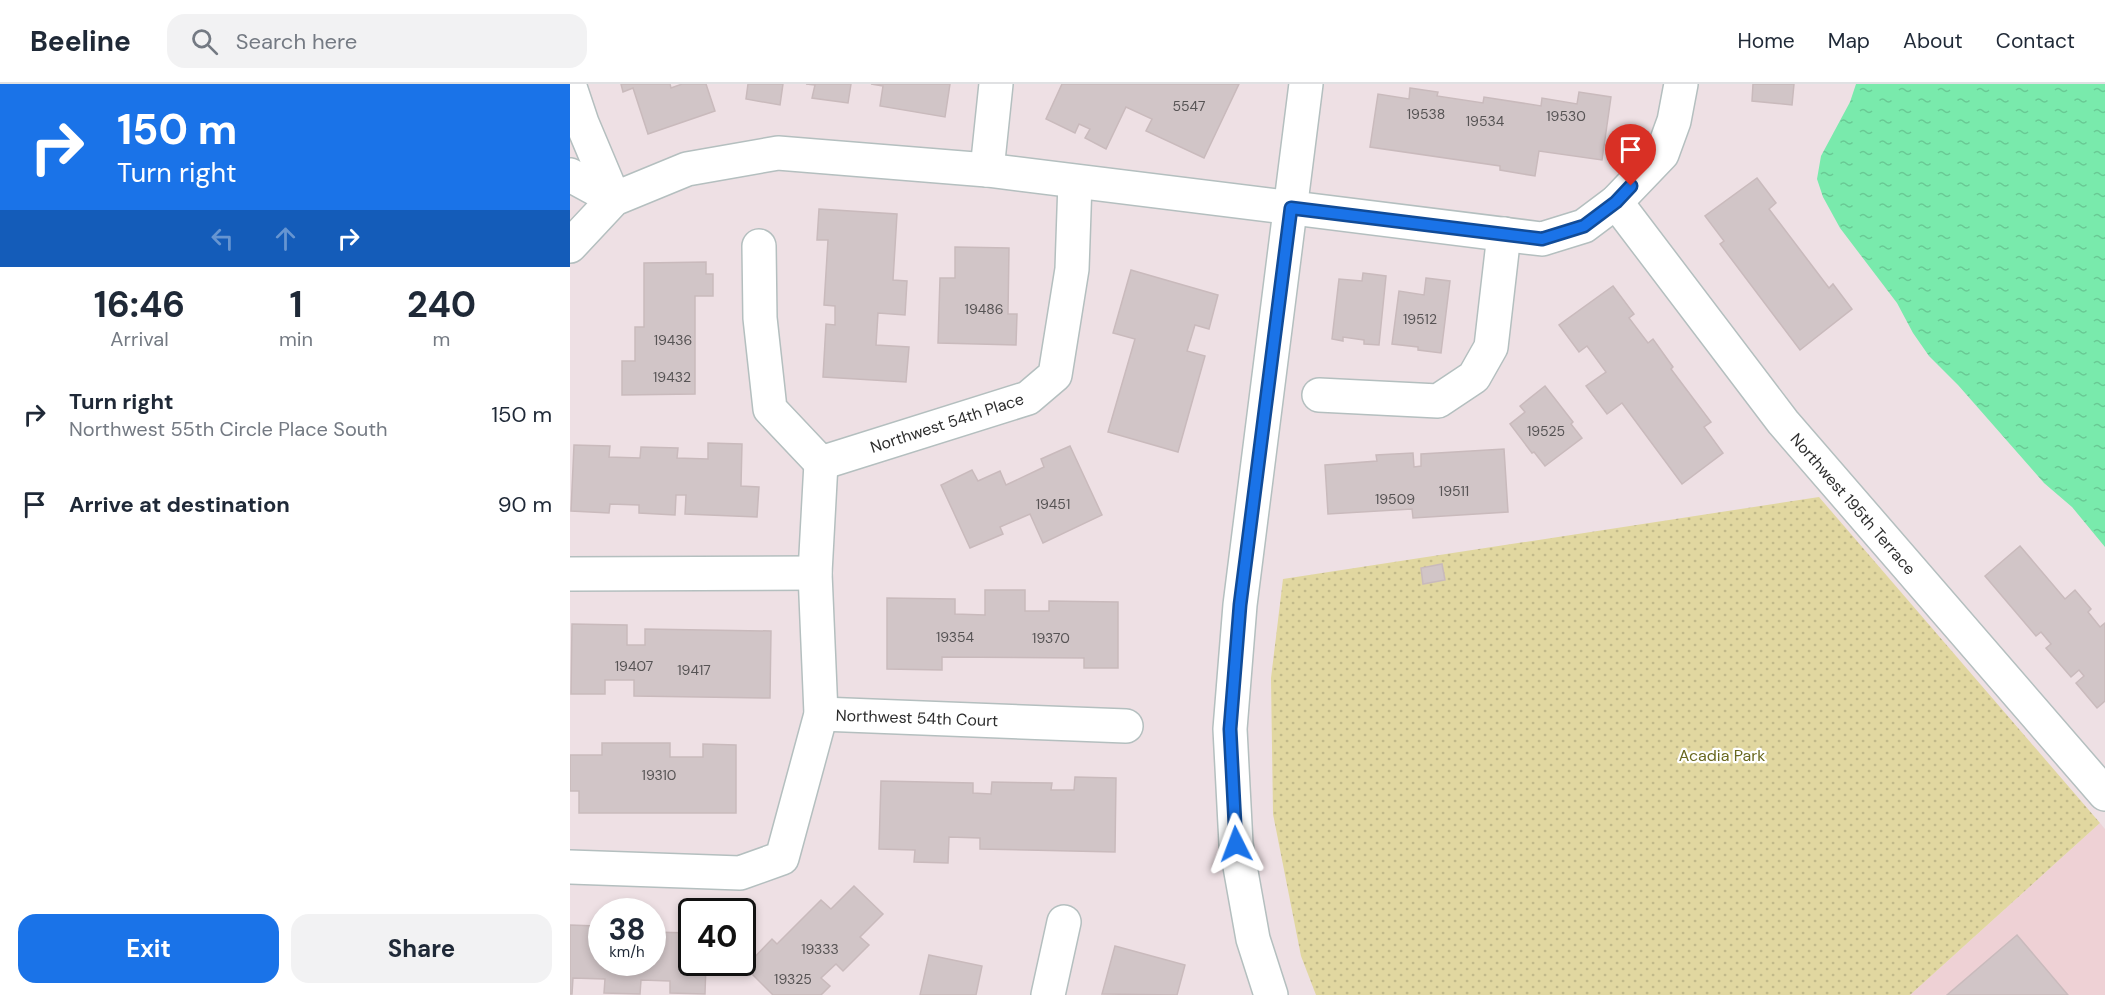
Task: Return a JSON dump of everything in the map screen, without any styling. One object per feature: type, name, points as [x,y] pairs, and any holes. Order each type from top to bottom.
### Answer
[{"type":"street","points":[[987,170],[996,84]]},
{"type":"street","points":[[1271,995],[1252,939],[1236,844],[1230,729],[1240,605],[1306,84]]},
{"type":"street","points":[[570,246],[614,199],[687,169],[778,153],[987,170],[1075,183],[1542,239],[1584,226],[1616,202],[1662,154],[1674,121],[1682,84]]},
{"type":"street","points":[[570,87],[582,123],[614,199]]},
{"type":"street","points":[[570,175],[614,199]]},
{"type":"street","name":"Northwest 54th Place","points":[[821,463],[1028,398],[1055,375],[1072,269],[1075,183]]},
{"type":"street","name":"Northwest 195th Terrace","points":[[1616,202],[1783,422],[2105,794]]},
{"type":"street","points":[[1319,395],[1438,401],[1474,377],[1491,347],[1504,234]]},
{"type":"street","points":[[759,246],[760,318],[770,409],[821,463],[815,573],[821,714]]},
{"type":"street","points":[[570,574],[815,573]]},
{"type":"street","name":"Northwest 54th Court","points":[[570,867],[740,873],[782,858],[821,714],[1126,726]]},
{"type":"street","points":[[1048,995],[1064,922]]},
{"type":"shaded area","points":[[2100,823],[2105,829],[2105,995],[1910,995]]},
{"type":"green space","name":"Acadia Park","points":[[1819,497],[2100,823],[1910,995],[1316,995],[1301,956],[1273,814],[1271,678],[1283,579]]},
{"type":"water","points":[[1856,84],[2105,84],[2105,547],[2072,507],[2044,483],[1958,385],[1929,356],[1913,333],[1897,303],[1840,228],[1823,197],[1817,179],[1821,156],[1850,102]]},
{"type":"building","points":[[621,84],[670,84],[671,88],[682,84],[706,84],[715,111],[648,134],[633,88],[623,92]]},
{"type":"building","points":[[748,84],[783,84],[780,105],[746,99]]},
{"type":"building","points":[[806,84],[851,84],[848,103],[812,98],[815,85]]},
{"type":"building","points":[[871,84],[950,84],[945,117],[880,106],[883,86]]},
{"type":"building","points":[[1062,84],[1239,84],[1204,158],[1146,131],[1152,119],[1126,107],[1106,149],[1085,138],[1090,129],[1079,124],[1075,133],[1046,119]]},
{"type":"building","points":[[1753,84],[1794,84],[1792,105],[1752,101]]},
{"type":"building","points":[[1410,88],[1438,92],[1437,96],[1483,103],[1484,97],[1541,106],[1542,98],[1577,104],[1579,92],[1611,97],[1602,160],[1539,151],[1535,176],[1500,170],[1500,166],[1370,147],[1378,94],[1409,99]]},
{"type":"building","points":[[1757,178],[1776,203],[1769,209],[1829,288],[1833,284],[1852,309],[1800,350],[1720,244],[1724,241],[1705,216]]},
{"type":"building","points":[[819,209],[897,214],[893,280],[907,281],[905,315],[878,313],[876,345],[909,347],[906,382],[823,377],[826,324],[835,325],[835,306],[824,305],[828,240],[817,240]]},
{"type":"building","points":[[955,247],[1009,248],[1008,314],[1017,314],[1016,345],[938,343],[940,278],[955,278]]},
{"type":"building","points":[[706,262],[706,274],[713,274],[713,296],[695,296],[695,394],[622,395],[622,361],[635,361],[635,327],[644,327],[644,263]]},
{"type":"building","points":[[1131,270],[1218,295],[1209,329],[1195,325],[1187,351],[1205,356],[1178,452],[1108,432],[1135,339],[1113,333]]},
{"type":"building","points":[[1363,273],[1386,276],[1379,345],[1364,344],[1364,340],[1343,337],[1343,341],[1332,339],[1339,279],[1362,281]]},
{"type":"building","points":[[1426,278],[1450,281],[1441,353],[1392,344],[1399,291],[1424,295]]},
{"type":"building","points":[[1613,286],[1634,314],[1629,318],[1648,343],[1653,339],[1673,367],[1671,369],[1711,422],[1704,427],[1723,453],[1682,484],[1622,403],[1607,414],[1586,386],[1606,372],[1587,346],[1579,352],[1559,325]]},
{"type":"building","points":[[1545,386],[1573,422],[1571,424],[1582,438],[1545,466],[1510,424],[1525,412],[1520,406]]},
{"type":"building","points":[[708,443],[742,444],[741,486],[759,487],[757,517],[685,514],[686,495],[676,495],[675,515],[639,513],[639,505],[610,504],[609,513],[571,511],[574,445],[610,446],[609,457],[640,458],[641,447],[678,448],[677,458],[708,459]]},
{"type":"building","points":[[1070,446],[1102,515],[1043,543],[1030,514],[1000,527],[1003,534],[970,548],[941,485],[972,470],[978,481],[1000,471],[1006,485],[1044,467],[1041,459]]},
{"type":"building","points":[[1504,449],[1508,512],[1413,518],[1412,509],[1328,514],[1325,465],[1377,461],[1376,455],[1413,453],[1414,467],[1421,466],[1421,454]]},
{"type":"building","points":[[2020,546],[2065,599],[2075,590],[2091,609],[2088,612],[2100,627],[2105,623],[2105,701],[2097,708],[2076,683],[2084,676],[2079,670],[2071,677],[2046,648],[2051,644],[2041,632],[2036,636],[1985,576]]},
{"type":"building","points":[[1442,564],[1445,580],[1423,584],[1421,568]]},
{"type":"building","points":[[985,590],[1025,590],[1025,611],[1049,611],[1049,601],[1118,602],[1118,668],[1084,668],[1084,658],[942,657],[942,670],[887,669],[887,598],[955,599],[955,614],[985,615]]},
{"type":"building","points":[[572,624],[627,625],[627,645],[645,645],[645,629],[771,631],[770,698],[634,696],[634,680],[605,680],[605,694],[571,694]]},
{"type":"building","points":[[602,743],[670,743],[670,757],[703,757],[703,744],[736,745],[736,813],[579,813],[579,791],[570,791],[570,755],[602,755]]},
{"type":"building","points":[[1075,777],[1116,778],[1115,852],[980,849],[980,838],[949,837],[948,863],[914,862],[915,850],[879,849],[881,781],[973,783],[973,793],[991,794],[992,782],[1052,783],[1051,790],[1074,790]]},
{"type":"building","points":[[854,886],[883,914],[860,937],[869,945],[843,971],[836,964],[821,978],[830,986],[821,995],[773,995],[754,976],[756,976],[756,956],[772,939],[777,944],[821,900],[831,909]]},
{"type":"building","points":[[570,925],[588,926],[588,976],[666,976],[666,932],[678,933],[678,976],[706,976],[705,994],[670,993],[670,981],[641,980],[640,994],[604,993],[605,979],[573,978],[572,994],[570,994]]},
{"type":"building","points":[[2017,935],[2068,995],[1947,995]]},
{"type":"building","points":[[1115,946],[1185,965],[1177,995],[1102,994]]},
{"type":"building","points":[[929,955],[982,966],[976,995],[920,995]]},
{"type":"route","points":[[1236,844],[1230,729],[1240,605],[1291,208],[1542,239],[1584,226],[1616,202],[1631,186]]}]
